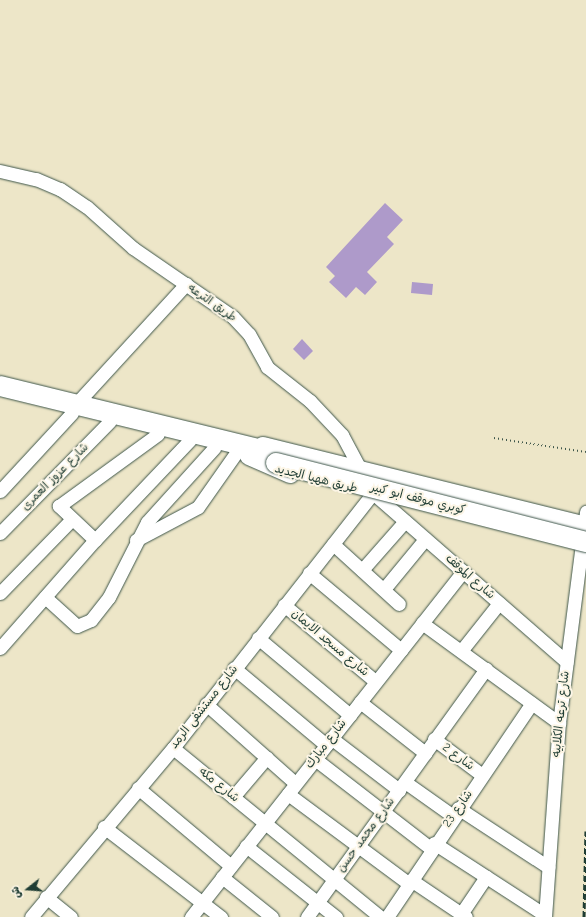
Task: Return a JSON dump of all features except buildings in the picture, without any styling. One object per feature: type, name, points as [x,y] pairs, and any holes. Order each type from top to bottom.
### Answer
[{"type":"main road","name":"طريق ههيا الجديد","points":[[0,386],[74,408],[245,452]]},
{"type":"main road","name":"طريق ههيا الجديد","points":[[0,395],[74,408],[109,422],[214,448],[245,452]]},
{"type":"main road","name":"كوبري موقف ابو كبير","points":[[245,452],[585,534]]},
{"type":"street","name":"طريق الترعه","points":[[0,171],[36,179],[60,189],[87,207],[133,248],[242,324],[267,367],[310,401],[342,435],[372,493]]},
{"type":"street","points":[[0,491],[186,284]]},
{"type":"street","name":"شارع عزوز العمرى","points":[[0,533],[109,422]]},
{"type":"street","points":[[94,540],[59,506],[158,434]]},
{"type":"street","points":[[0,648],[94,540],[189,442]]},
{"type":"street","name":"طريق ههيا الجديد","points":[[245,452],[279,447],[358,467],[585,534]]},
{"type":"street","points":[[44,597],[69,622],[77,626],[86,624],[109,597],[135,540],[214,448]]},
{"type":"street","points":[[135,540],[198,507],[245,452]]},
{"type":"street","name":"طريق ههيا الجديد","points":[[245,452],[284,472],[372,493],[585,534]]},
{"type":"street","name":"شارع الموقف","points":[[372,493],[567,662]]},
{"type":"street","name":"شارع مستشفى الرمد","points":[[30,917],[104,827],[173,748],[372,493]]},
{"type":"street","points":[[0,593],[72,519]]},
{"type":"street","points":[[362,570],[405,521]]},
{"type":"street","name":"شارع ترعه الكلابيه","points":[[545,916],[559,722],[585,534]]},
{"type":"street","points":[[384,590],[425,539]]},
{"type":"street","points":[[333,544],[399,604]]},
{"type":"street","name":"شارع مبارك","points":[[191,917],[463,571]]},
{"type":"street","points":[[309,573],[401,650]]},
{"type":"street","points":[[461,651],[499,603]]},
{"type":"street","name":"شارع مسجد الايمان","points":[[284,605],[375,682]]},
{"type":"street","points":[[422,623],[559,722]]},
{"type":"street","points":[[258,638],[350,715]]},
{"type":"street","points":[[234,668],[329,741],[402,786],[456,812],[548,867]]},
{"type":"street","name":"شارع محمد حسن","points":[[307,917],[486,669]]},
{"type":"street","points":[[360,702],[425,753]]},
{"type":"street","name":"شارع 23","points":[[387,917],[432,846],[532,703]]},
{"type":"street","points":[[206,704],[296,783]]},
{"type":"street","name":"شارع 2","points":[[434,739],[482,775]]},
{"type":"street","name":"شارع مكه","points":[[173,748],[380,917]]},
{"type":"street","points":[[233,797],[267,757]]},
{"type":"street","points":[[315,759],[383,812],[432,846],[486,877],[545,916]]},
{"type":"street","points":[[138,788],[231,866]]},
{"type":"street","points":[[288,794],[409,882],[464,915],[486,877]]},
{"type":"street","points":[[104,827],[221,917]]},
{"type":"street","points":[[246,846],[336,917]]},
{"type":"street","points":[[222,877],[272,917]]},
{"type":"street","points":[[46,898],[71,917]]},
{"type":"path","points":[[494,438],[586,452]]},
{"type":"railway","points":[[584,917],[586,831]]}]
